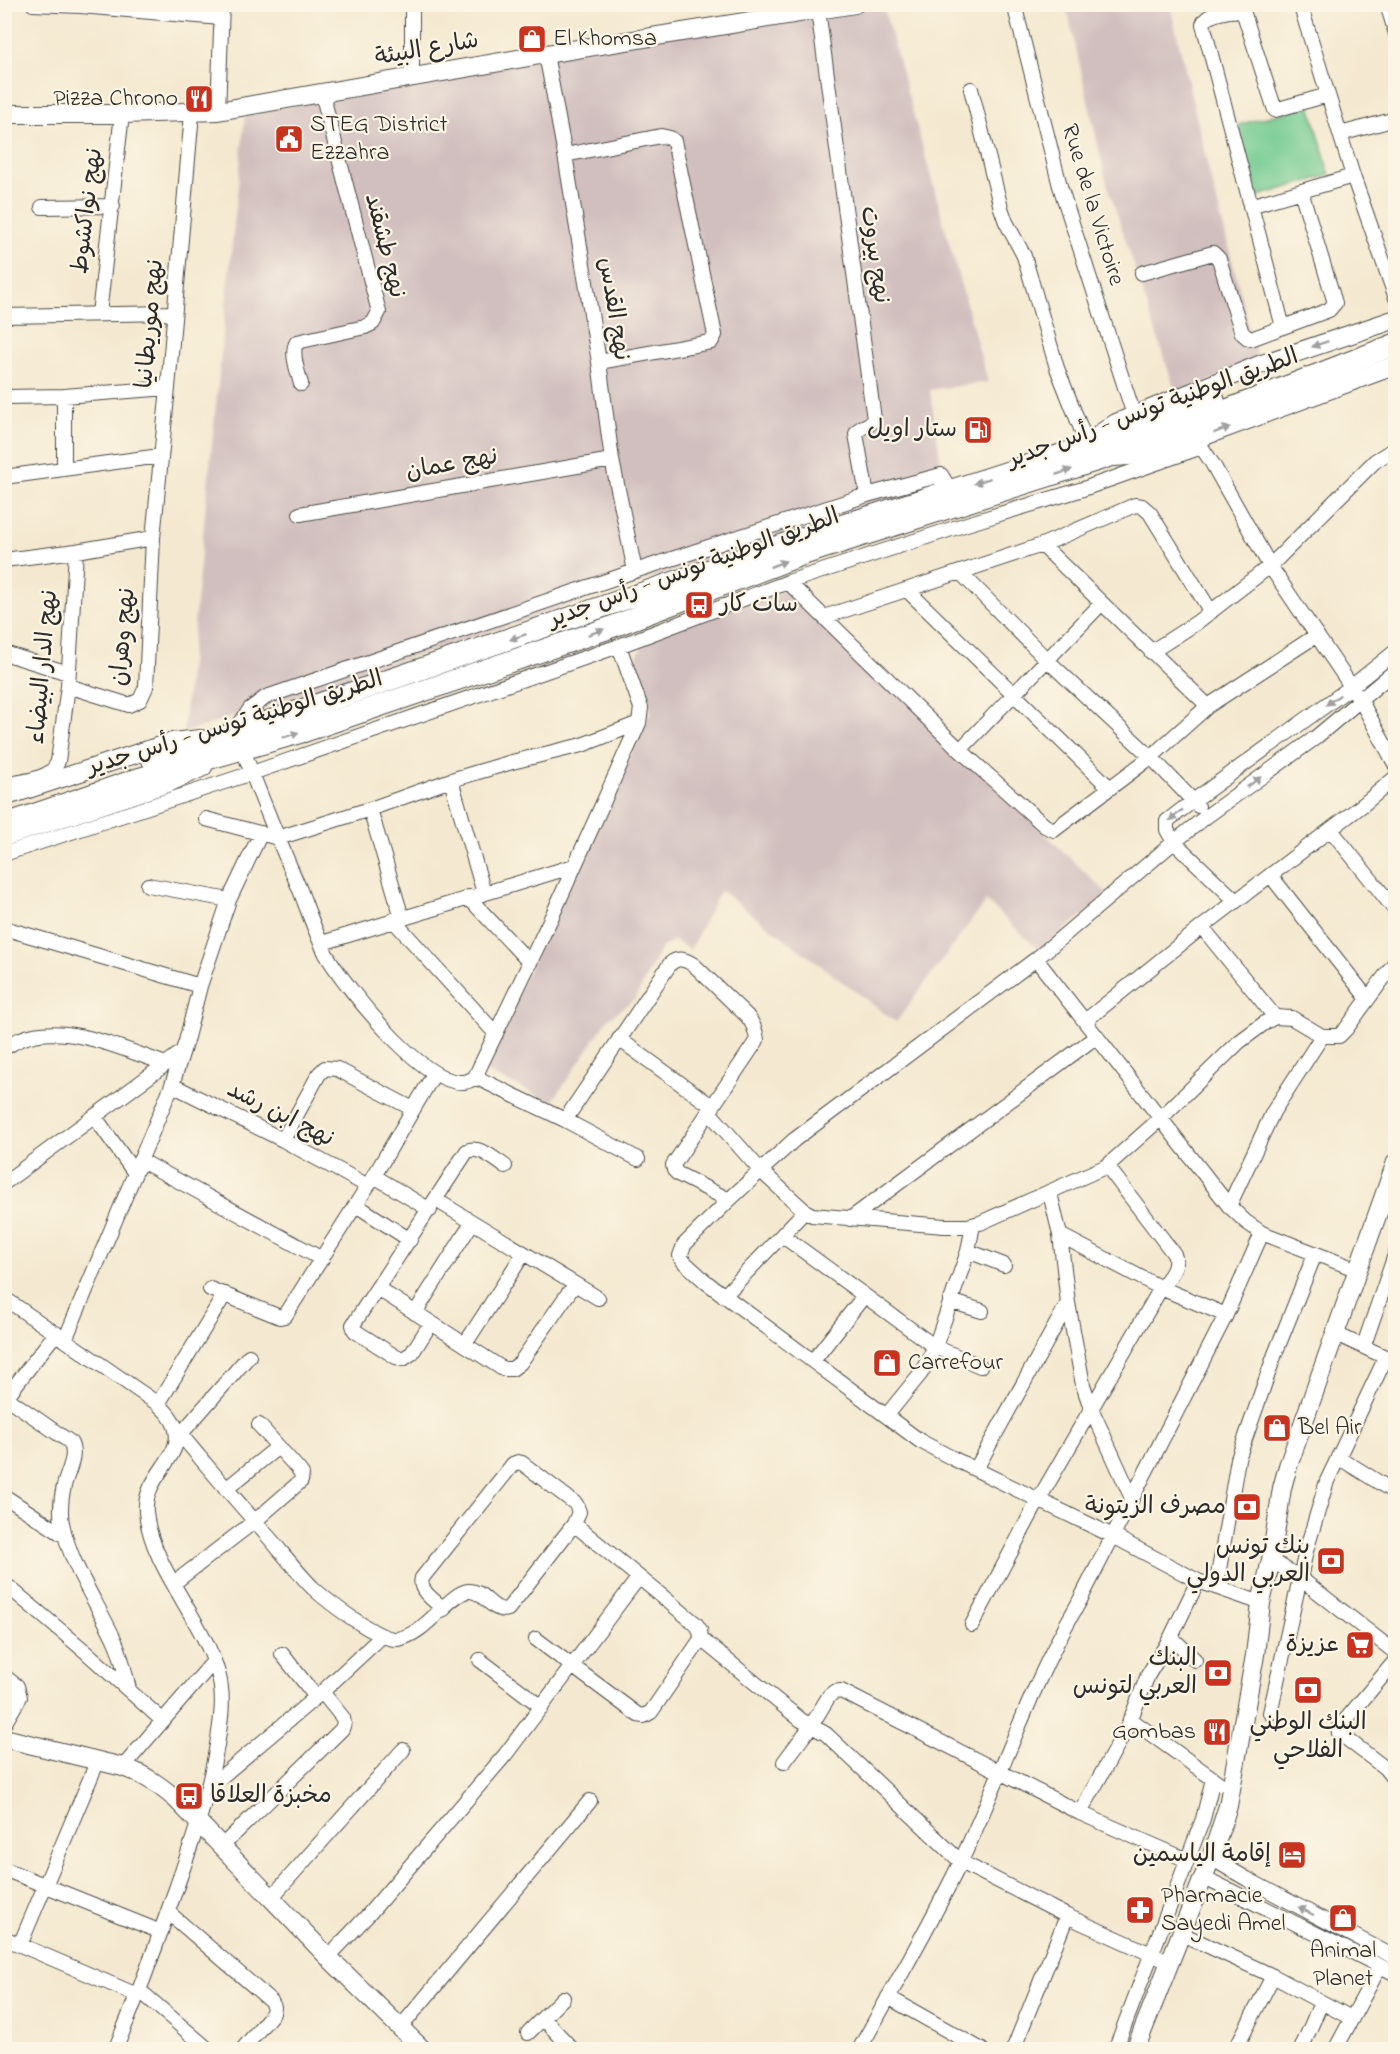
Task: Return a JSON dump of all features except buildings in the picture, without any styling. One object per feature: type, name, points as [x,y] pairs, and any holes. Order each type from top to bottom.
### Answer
[{"type":"highway","name":"الطريق الوطنية تونس - رأس جدير","points":[[1215,407],[1395,331]]},
{"type":"highway","name":"الطريق الوطنية تونس - رأس جدير","points":[[4,811],[138,773],[606,629],[1096,448],[1395,344]]},
{"type":"highway","name":"الطريق الوطنية تونس - رأس جدير","points":[[234,743],[797,540],[1096,448]]},
{"type":"highway","name":"الطريق الوطنية تونس - رأس جدير","points":[[4,825],[138,773]]},
{"type":"main road","name":"شارع البيئة","points":[[4,114],[218,111],[797,9],[818,10],[855,4]]},
{"type":"main road","points":[[1395,319],[1259,365],[1134,415],[1116,423],[1101,434],[1096,448],[1141,455],[1199,443],[1395,365]]},
{"type":"main road","points":[[4,797],[172,742],[234,743]]},
{"type":"main road","points":[[4,837],[168,783],[234,743]]},
{"type":"main road","points":[[1135,2049],[1171,1963],[1224,1823],[1255,1655],[1282,1488],[1395,1162]]},
{"type":"main road","points":[[4,1738],[123,1767],[155,1782],[176,1798],[328,1957],[423,2049]]},
{"type":"street","points":[[33,4],[221,11],[218,111]]},
{"type":"street","points":[[412,4],[412,77]]},
{"type":"street","name":"Rue de la Victoire","points":[[1014,4],[1060,186],[1134,415]]},
{"type":"street","points":[[1300,4],[1353,176],[1395,298]]},
{"type":"street","points":[[1387,4],[1395,34]]},
{"type":"street","name":"نهج بيروت","points":[[818,10],[874,419],[871,423],[858,429],[856,434],[867,495]]},
{"type":"street","points":[[1283,327],[1203,24],[1204,20],[1236,10],[1244,14],[1275,110],[1328,95]]},
{"type":"street","name":"نهج القدس","points":[[546,54],[599,362],[612,460],[635,571]]},
{"type":"street","points":[[971,89],[1005,222],[1024,256],[1057,368],[1096,448]]},
{"type":"street","name":"نهج طشقند","points":[[301,384],[293,350],[294,344],[365,327],[373,323],[379,312],[322,93]]},
{"type":"street","name":"نهج موريطانيا","points":[[153,537],[192,113]]},
{"type":"street","name":"نهج نواكشوط","points":[[99,314],[122,114]]},
{"type":"street","points":[[1340,134],[1395,119]]},
{"type":"street","points":[[565,155],[661,136],[674,141],[715,335],[711,342],[599,362]]},
{"type":"street","points":[[1250,206],[1353,176]]},
{"type":"street","points":[[1142,273],[1213,253],[1219,259],[1242,333],[1251,339],[1329,310],[1335,303],[1300,191]]},
{"type":"street","points":[[42,207],[113,206]]},
{"type":"street","points":[[4,316],[173,313]]},
{"type":"street","points":[[4,397],[64,396],[168,388]]},
{"type":"street","points":[[64,396],[64,468]]},
{"type":"street","points":[[4,854],[252,773],[619,645],[788,582],[1083,489],[1199,443],[1270,566],[1360,701],[1395,766]]},
{"type":"street","points":[[1151,652],[1211,612],[1270,566],[1375,461],[1395,448]]},
{"type":"street","points":[[4,477],[160,456]]},
{"type":"street","name":"نهج عمان","points":[[300,514],[612,460]]},
{"type":"street","points":[[619,645],[641,708],[639,723],[530,963],[475,1077],[462,1083],[434,1074],[413,1058],[380,1023],[343,979],[326,952],[252,773],[234,743],[250,709],[266,697],[635,571],[867,495],[942,475],[951,491]]},
{"type":"street","points":[[824,617],[1042,545],[1135,505],[1142,506],[1149,513],[1211,612]]},
{"type":"street","points":[[4,560],[76,551],[153,537]]},
{"type":"street","name":"نهج وهران","points":[[68,679],[129,705],[135,704],[143,696],[146,687],[153,537]]},
{"type":"street","points":[[1042,545],[1208,706]]},
{"type":"street","name":"نهج الدار البيضاء","points":[[4,785],[44,775],[57,767],[68,679],[76,551]]},
{"type":"street","points":[[960,572],[1046,659],[1151,757],[1207,816]]},
{"type":"street","points":[[788,582],[960,750],[1050,829],[1060,827],[1151,757],[1208,706],[1317,635]]},
{"type":"street","points":[[907,590],[1110,788]]},
{"type":"street","points":[[960,750],[1101,604]]},
{"type":"street","points":[[1236,901],[1174,843],[1167,830],[1167,821],[1351,687],[1395,651]]},
{"type":"street","points":[[4,653],[68,679]]},
{"type":"street","points":[[1262,1603],[1198,1581],[1113,1536],[920,1441],[724,1296],[684,1262],[680,1253],[684,1245],[729,1200],[794,1140],[1036,959],[1207,816],[1315,738],[1395,670]]},
{"type":"street","points":[[206,819],[278,838],[451,780],[582,745],[639,723]]},
{"type":"street","points":[[1086,1021],[1202,927],[1331,830],[1395,777]]},
{"type":"street","points":[[451,780],[484,893]]},
{"type":"street","points":[[370,809],[398,919],[496,1034]]},
{"type":"street","points":[[1331,830],[1395,911]]},
{"type":"street","points":[[129,1689],[117,1647],[71,1557],[61,1519],[61,1501],[71,1464],[72,1446],[70,1442],[5,1398],[61,1337],[172,1085],[200,986],[229,900],[261,833]]},
{"type":"street","points":[[322,943],[574,866]]},
{"type":"street","points":[[1271,876],[1368,999]]},
{"type":"street","points":[[148,885],[229,900]]},
{"type":"street","points":[[468,897],[530,963]]},
{"type":"street","points":[[1202,927],[1275,1017]]},
{"type":"street","points":[[4,928],[200,986]]},
{"type":"street","points":[[565,1120],[670,964],[682,959],[694,965],[747,1016],[756,1034],[757,1040],[675,1162],[674,1170],[729,1200]]},
{"type":"street","points":[[1036,959],[1229,1206],[1262,1233],[1358,1270]]},
{"type":"street","points":[[620,1040],[711,1110],[761,1171],[804,1211],[820,1216],[944,1226],[973,1225],[1107,1166],[1161,1118],[1239,1042],[1275,1017],[1292,1018],[1322,1036],[1339,1036],[1395,961]]},
{"type":"street","points":[[4,1048],[22,1038],[43,1034],[83,1036],[166,1064]]},
{"type":"street","points":[[850,1218],[1097,1036]]},
{"type":"street","points":[[1229,1206],[1273,1112],[1322,1036]]},
{"type":"street","points":[[4,1183],[182,1052]]},
{"type":"street","points":[[284,1140],[319,1074],[328,1067],[337,1069],[413,1109]]},
{"type":"street","points":[[210,1288],[283,1317],[288,1314],[434,1074]]},
{"type":"street","points":[[475,1077],[565,1120],[638,1159]]},
{"type":"street","name":"نهج ابن رشد","points":[[172,1085],[371,1181],[472,1222],[598,1298]]},
{"type":"street","points":[[95,1117],[137,1166],[322,1258]]},
{"type":"street","points":[[431,1323],[410,1356],[400,1359],[355,1331],[354,1327],[355,1320],[470,1149],[478,1149],[505,1166]]},
{"type":"street","points":[[972,1625],[1039,1499],[1161,1288],[1174,1271],[1176,1263],[1174,1254],[1107,1166]]},
{"type":"street","points":[[1050,1193],[1060,1235],[1068,1303],[1083,1385],[1131,1496]]},
{"type":"street","points":[[356,1205],[410,1240]]},
{"type":"street","points":[[724,1296],[783,1236],[804,1211]]},
{"type":"street","points":[[416,1313],[472,1222]]},
{"type":"street","points":[[887,1416],[921,1373],[935,1347],[968,1251],[973,1225]]},
{"type":"street","points":[[859,2049],[961,1862],[1030,1697],[1060,1634],[1226,1315],[1262,1233]]},
{"type":"street","points":[[1060,1235],[1161,1288],[1226,1315]]},
{"type":"street","points":[[783,1236],[935,1347],[980,1366]]},
{"type":"street","points":[[968,1251],[1004,1265]]},
{"type":"street","points":[[1364,1345],[1395,1252]]},
{"type":"street","points":[[465,1344],[524,1253]]},
{"type":"street","points":[[1216,1587],[1238,1459],[1275,1354],[1315,1254]]},
{"type":"street","points":[[377,1288],[503,1369],[512,1369],[520,1363],[574,1285]]},
{"type":"street","points":[[158,1404],[225,1294]]},
{"type":"street","points":[[813,1361],[864,1296]]},
{"type":"street","points":[[4,1298],[158,1404],[170,1416],[178,1432],[318,1592],[381,1637],[398,1639],[412,1634],[444,1609],[460,1595],[471,1591],[499,1609],[508,1609],[574,1524],[579,1510],[574,1502],[522,1463],[513,1464],[422,1578],[420,1584],[422,1589],[444,1609]]},
{"type":"street","points":[[950,1301],[982,1311]]},
{"type":"street","points":[[976,1469],[1068,1303]]},
{"type":"street","points":[[1270,1713],[1300,1578],[1327,1481],[1391,1360],[1364,1345],[1336,1334]]},
{"type":"street","points":[[115,2049],[161,1932],[199,1822],[218,1738],[222,1704],[221,1685],[214,1661],[150,1532],[146,1505],[150,1490],[173,1453],[178,1432],[249,1356]]},
{"type":"street","points":[[174,1583],[255,1521],[302,1479],[299,1470],[259,1425]]},
{"type":"street","points":[[226,1488],[279,1447]]},
{"type":"street","points":[[1338,1457],[1395,1493]]},
{"type":"street","points":[[4,1496],[65,1536]]},
{"type":"street","points":[[536,1639],[638,1715],[644,1716],[651,1712],[701,1639],[700,1630],[696,1624],[574,1524]]},
{"type":"street","points":[[1271,1560],[1300,1578],[1395,1653]]},
{"type":"street","points":[[328,1957],[369,1914],[505,1755],[639,1577]]},
{"type":"street","points":[[1080,1813],[1128,1726],[1148,1675],[1171,1637],[1198,1581]]},
{"type":"street","points":[[4,1582],[162,1720]]},
{"type":"street","points":[[208,1788],[319,1694],[381,1637]]},
{"type":"street","points":[[1171,1637],[1195,1660]]},
{"type":"street","points":[[701,1639],[811,1726],[834,1740],[961,1862],[1067,1916],[1171,1963]]},
{"type":"street","points":[[222,1846],[342,1729],[344,1723],[343,1718],[282,1654]]},
{"type":"street","points":[[480,1660],[542,1707]]},
{"type":"street","points":[[1395,1660],[1338,1729],[1339,1733],[1390,1771],[1395,1782]]},
{"type":"street","points":[[123,1767],[214,1661]]},
{"type":"street","points":[[4,1676],[16,1686],[20,1697],[4,1724]]},
{"type":"street","points":[[784,1762],[811,1726],[829,1696],[834,1692],[842,1691],[1080,1813],[1187,1860]]},
{"type":"street","points":[[1130,1719],[1230,1789]]},
{"type":"street","points":[[271,1898],[403,1750]]},
{"type":"street","points":[[20,1944],[98,1760]]},
{"type":"street","points":[[1115,2049],[1203,1819],[1213,1779]]},
{"type":"street","points":[[400,2028],[590,1801]]},
{"type":"street","points":[[1211,1858],[1395,1958]]},
{"type":"street","points":[[4,1869],[161,1932]]},
{"type":"street","points":[[1203,1877],[1237,1892],[1395,1974]]},
{"type":"street","points":[[168,1912],[271,2001],[274,2007],[273,2013],[242,2049]]},
{"type":"street","points":[[1013,2049],[1067,1916]]},
{"type":"street","points":[[1182,1934],[1352,2018]]},
{"type":"street","points":[[4,1938],[138,1992],[209,2049]]},
{"type":"street","points":[[1335,2049],[1380,1966]]},
{"type":"street","points":[[1235,2049],[1273,1977]]},
{"type":"street","points":[[888,1997],[982,2049]]},
{"type":"street","points":[[528,2032],[563,1998]]},
{"type":"street","points":[[1303,2049],[1307,2031],[1321,2003]]},
{"type":"street","points":[[543,2018],[573,2049]]},
{"type":"shaded area","points":[[824,4],[883,5],[988,382],[930,390],[944,482],[183,733],[245,115]]},
{"type":"shaded area","points":[[1066,5],[1170,5],[1209,171],[1258,361],[1176,394],[1106,180]]},
{"type":"shaded area","points":[[788,589],[1109,895],[1039,950],[986,901],[896,1022],[720,890],[690,950],[674,940],[661,948],[635,999],[609,1018],[552,1102],[481,1070],[651,711],[636,659],[646,636]]},
{"type":"green space","points":[[1310,105],[1330,175],[1255,197],[1235,126]]},
{"type":"place","name":"El Khomsa","points":[[532,39]]},
{"type":"place","name":"Pizza Chrono","points":[[199,99]]},
{"type":"place","name":"STEG District Ezzahra","points":[[289,139]]},
{"type":"place","name":"ستار اويل","points":[[978,430]]},
{"type":"place","name":"سات كار","points":[[699,605]]},
{"type":"place","name":"Carrefour","points":[[887,1363]]},
{"type":"place","name":"Bel Air","points":[[1277,1428]]},
{"type":"place","name":"مصرف الزيتونة","points":[[1247,1507]]},
{"type":"place","name":"بنك تونس العربي الدولي","points":[[1331,1561]]},
{"type":"place","name":"عزيزة","points":[[1360,1645]]},
{"type":"place","name":"البنك العربي لتونس","points":[[1218,1673]]},
{"type":"place","name":"البنك الوطني الفلاحي","points":[[1308,1690]]},
{"type":"place","name":"Gombas","points":[[1217,1732]]},
{"type":"place","name":"مخبزة العلاقا","points":[[189,1796]]},
{"type":"place","name":"إقامة الياسمين","points":[[1292,1855]]},
{"type":"place","name":"Pharmacie Sayedi Amel","points":[[1140,1910]]},
{"type":"place","name":"Animal Planet","points":[[1343,1918]]}]
